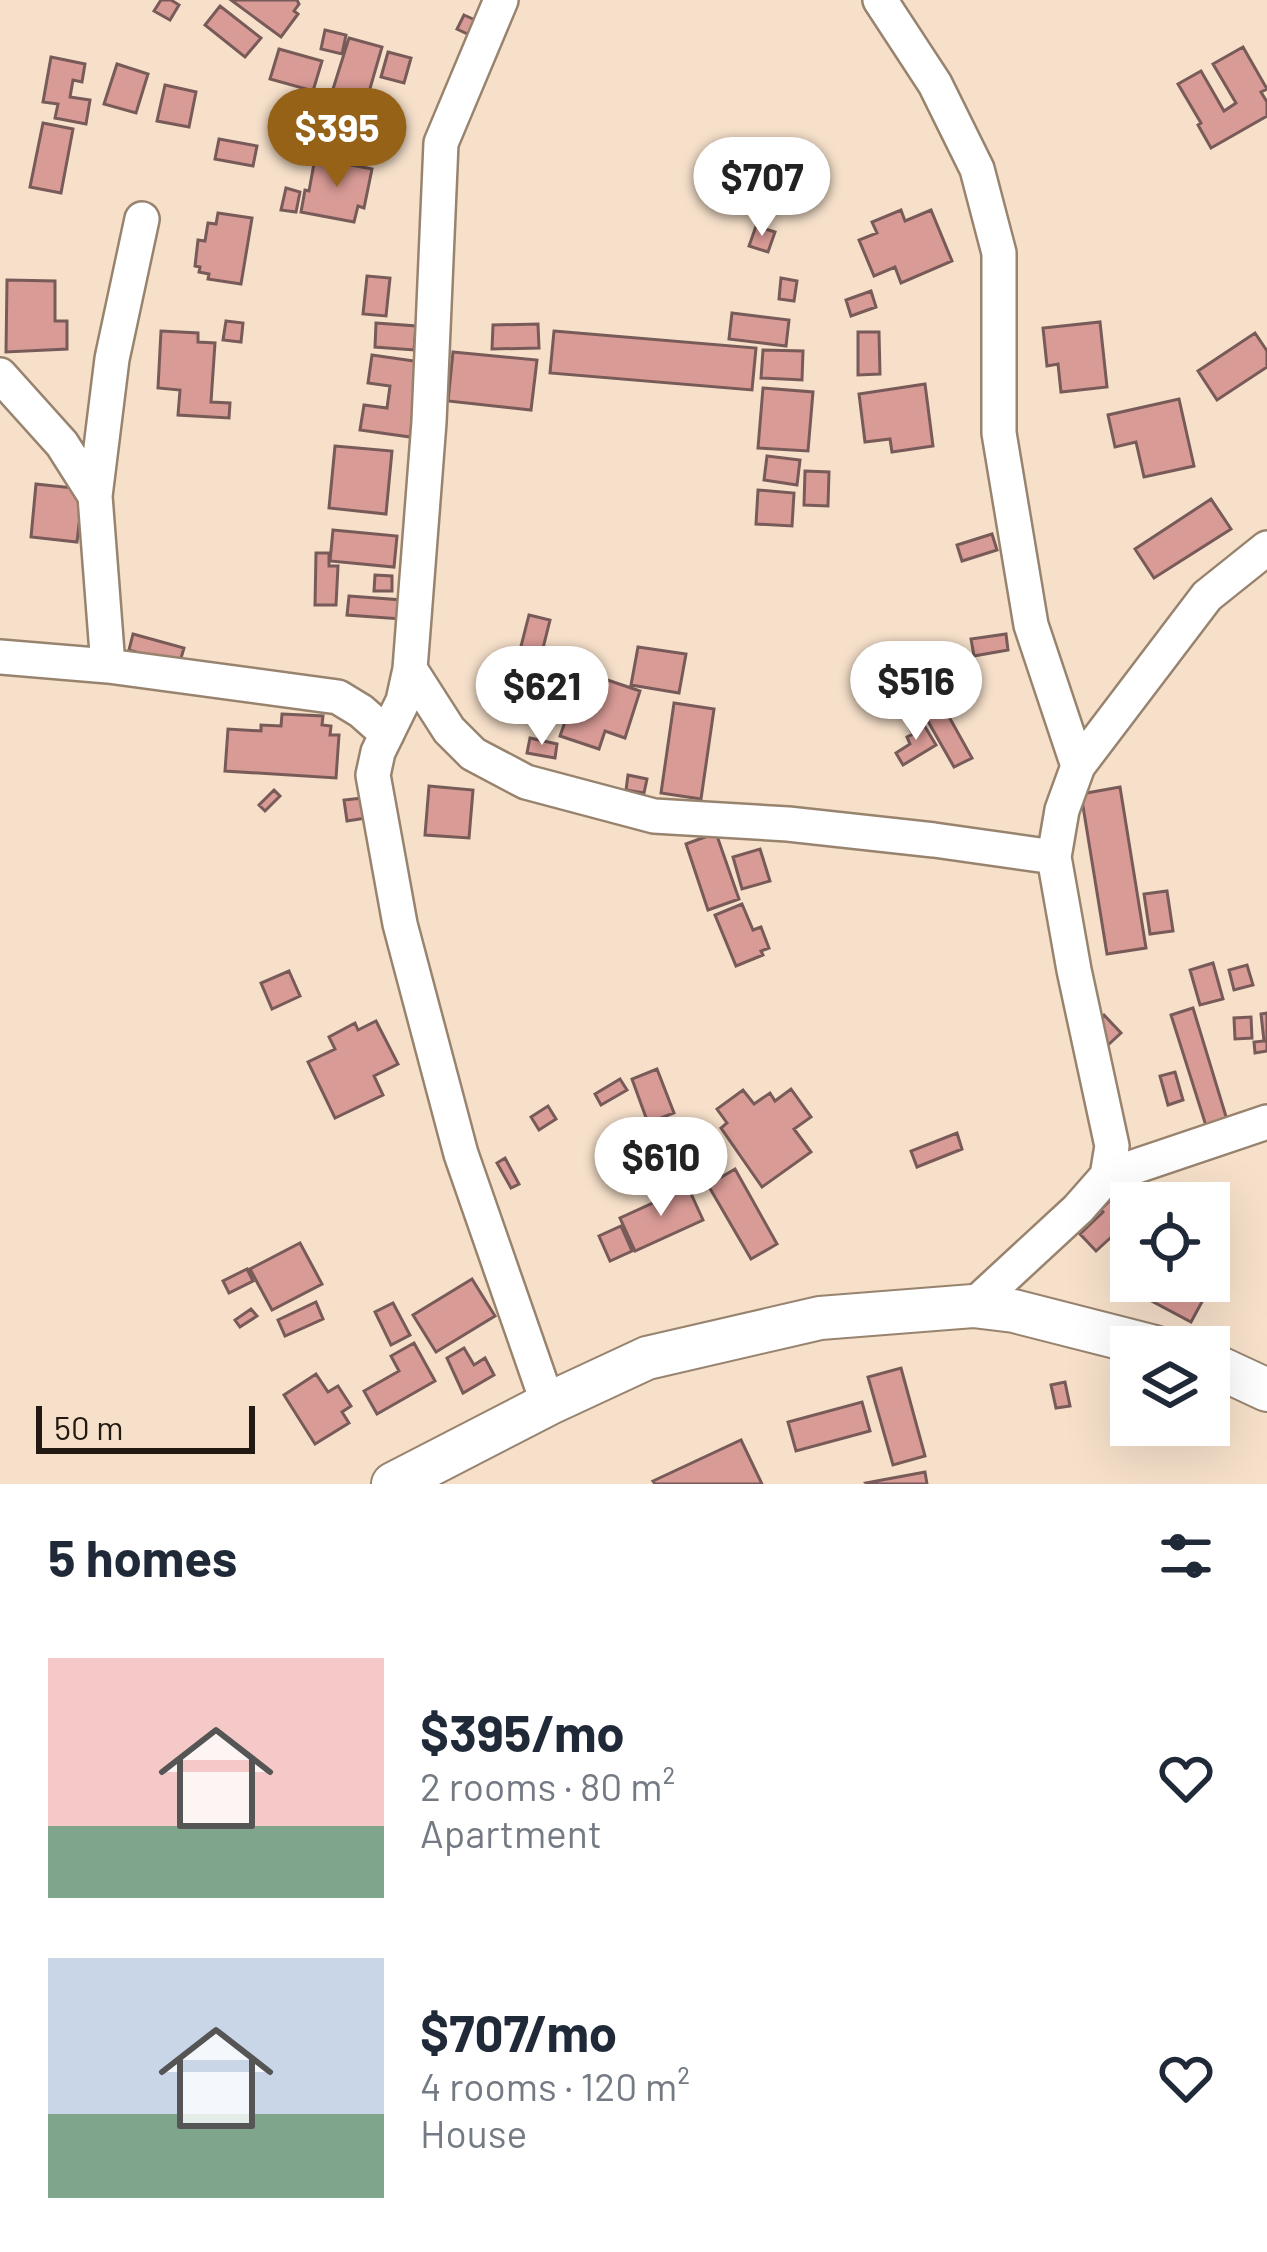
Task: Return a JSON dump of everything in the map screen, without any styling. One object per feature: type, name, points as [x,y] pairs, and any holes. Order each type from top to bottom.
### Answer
[{"type":"street","points":[[501,0],[441,143],[429,422],[410,669],[403,700],[378,752],[373,775],[400,924],[461,1154],[548,1404]]},
{"type":"street","points":[[880,0],[935,84],[977,169],[1000,254],[999,433],[1030,625],[1078,766]]},
{"type":"street","points":[[108,666],[95,496],[112,359],[142,219]]},
{"type":"street","points":[[0,375],[62,444],[95,496]]},
{"type":"street","points":[[1107,1176],[1112,1146],[1054,857],[1062,810],[1078,766],[1207,596],[1267,548]]},
{"type":"street","points":[[0,657],[108,666],[338,697],[386,734]]},
{"type":"street","points":[[410,669],[449,730],[473,754],[526,782],[654,816],[788,824],[1054,857]]},
{"type":"street","points":[[973,1306],[1107,1176],[1267,1122]]},
{"type":"street","points":[[393,1484],[647,1358],[820,1318],[973,1306],[1014,1311],[1110,1336]]},
{"type":"street","points":[[1230,1373],[1267,1390]]},
{"type":"building","points":[[161,0],[179,5],[170,20],[154,11]]},
{"type":"building","points":[[231,0],[297,0],[294,11],[298,14],[281,37]]},
{"type":"building","points":[[220,6],[261,38],[245,57],[205,25]]},
{"type":"building","points":[[464,15],[484,24],[478,39],[457,29]]},
{"type":"building","points":[[325,30],[346,35],[342,54],[321,49]]},
{"type":"building","points":[[349,38],[382,47],[367,99],[333,89]]},
{"type":"building","points":[[1243,47],[1267,89],[1261,92],[1267,116],[1211,148],[1178,84],[1201,71],[1224,111],[1236,103],[1213,64]]},
{"type":"building","points":[[279,49],[322,61],[313,91],[270,79]]},
{"type":"building","points":[[388,52],[411,58],[404,83],[381,77]]},
{"type":"building","points":[[51,57],[85,64],[82,82],[73,80],[70,97],[90,100],[86,124],[55,118],[58,104],[43,102]]},
{"type":"building","points":[[117,64],[148,74],[136,113],[104,104]]},
{"type":"building","points":[[165,85],[196,92],[189,127],[157,121]]},
{"type":"building","points":[[43,123],[73,129],[61,193],[30,187]]},
{"type":"building","points":[[219,139],[257,146],[253,166],[215,159]]},
{"type":"building","points":[[315,158],[372,169],[364,208],[358,206],[354,222],[301,212]]},
{"type":"building","points":[[767,175],[776,191],[748,207],[738,190]]},
{"type":"building","points":[[286,188],[300,192],[296,212],[281,210]]},
{"type":"building","points":[[901,210],[905,221],[931,210],[952,261],[901,283],[895,267],[874,276],[859,240],[877,233],[872,222]]},
{"type":"building","points":[[218,213],[252,218],[241,284],[208,279],[209,274],[195,266],[198,240],[205,241],[208,223],[216,224]]},
{"type":"building","points":[[756,226],[775,232],[768,252],[749,246]]},
{"type":"building","points":[[367,276],[390,278],[386,316],[363,314]]},
{"type":"building","points":[[781,278],[797,281],[794,301],[779,299]]},
{"type":"building","points":[[7,280],[55,281],[55,321],[67,321],[67,349],[6,352]]},
{"type":"building","points":[[871,291],[876,307],[851,316],[846,300]]},
{"type":"building","points":[[732,313],[789,320],[786,346],[729,339]]},
{"type":"building","points":[[226,321],[243,323],[241,342],[223,340]]},
{"type":"building","points":[[1100,322],[1107,387],[1061,392],[1058,364],[1047,366],[1043,328]]},
{"type":"building","points":[[376,323],[416,326],[414,350],[375,347]]},
{"type":"building","points":[[538,324],[539,348],[492,349],[493,325]]},
{"type":"building","points":[[161,331],[198,333],[198,342],[215,343],[211,402],[230,403],[229,418],[178,415],[180,390],[158,388]]},
{"type":"building","points":[[554,331],[756,348],[752,390],[550,373]]},
{"type":"building","points":[[858,332],[879,332],[880,374],[858,375]]},
{"type":"building","points":[[1255,333],[1267,351],[1267,367],[1217,400],[1198,371]]},
{"type":"building","points":[[763,350],[803,351],[802,380],[761,378]]},
{"type":"building","points":[[453,352],[537,360],[531,410],[448,401]]},
{"type":"building","points":[[372,355],[421,362],[410,437],[360,430],[364,405],[387,408],[390,386],[368,383]]},
{"type":"building","points":[[925,384],[933,446],[892,452],[890,439],[865,442],[859,394]]},
{"type":"building","points":[[763,388],[813,392],[808,451],[758,448]]},
{"type":"building","points":[[1179,399],[1194,466],[1144,477],[1136,442],[1115,447],[1108,415]]},
{"type":"building","points":[[335,446],[392,451],[386,514],[329,508]]},
{"type":"building","points":[[767,456],[800,460],[797,485],[764,480]]},
{"type":"building","points":[[805,471],[829,472],[828,506],[804,505]]},
{"type":"building","points":[[36,484],[83,489],[77,542],[31,537]]},
{"type":"building","points":[[758,490],[794,493],[792,526],[756,524]]},
{"type":"building","points":[[1211,499],[1231,529],[1154,578],[1135,549]]},
{"type":"building","points":[[333,530],[397,536],[394,567],[330,561]]},
{"type":"building","points":[[992,534],[997,550],[962,561],[957,545]]},
{"type":"building","points":[[316,553],[329,553],[329,566],[338,566],[336,605],[315,605]]},
{"type":"building","points":[[375,575],[392,576],[392,591],[374,591]]},
{"type":"building","points":[[349,596],[402,600],[401,619],[347,615]]},
{"type":"building","points":[[529,615],[550,620],[539,664],[518,658]]},
{"type":"building","points":[[133,634],[184,648],[179,665],[129,650]]},
{"type":"building","points":[[1006,634],[1008,650],[974,656],[971,639]]},
{"type":"building","points":[[638,647],[686,654],[679,693],[631,685]]},
{"type":"building","points":[[569,667],[640,691],[625,738],[605,731],[599,749],[560,736],[565,722],[542,714],[551,685],[562,689]]},
{"type":"building","points":[[674,703],[714,709],[701,799],[661,793]]},
{"type":"building","points":[[943,706],[972,758],[954,767],[925,716]]},
{"type":"building","points":[[282,714],[323,716],[322,725],[331,726],[330,735],[339,735],[336,778],[225,771],[228,729],[261,731],[261,725],[281,726]]},
{"type":"building","points":[[921,720],[936,745],[903,765],[896,753],[910,744],[909,727]]},
{"type":"building","points":[[530,738],[557,744],[555,758],[527,753]]},
{"type":"building","points":[[628,775],[647,779],[644,793],[626,790]]},
{"type":"building","points":[[429,786],[473,790],[469,838],[425,835]]},
{"type":"building","points":[[1120,787],[1146,948],[1107,954],[1081,794]]},
{"type":"building","points":[[274,790],[280,796],[265,811],[259,805]]},
{"type":"building","points":[[363,798],[366,818],[347,821],[344,800]]},
{"type":"building","points":[[716,833],[739,899],[708,910],[686,844]]},
{"type":"building","points":[[760,849],[770,881],[742,889],[733,857]]},
{"type":"building","points":[[1167,891],[1173,931],[1150,934],[1144,894]]},
{"type":"building","points":[[742,904],[753,930],[761,927],[769,948],[736,966],[715,915]]},
{"type":"building","points":[[1213,963],[1223,999],[1200,1005],[1190,970]]},
{"type":"building","points":[[1247,965],[1253,985],[1234,990],[1229,970]]},
{"type":"building","points":[[289,971],[300,996],[272,1009],[261,983]]},
{"type":"building","points":[[1193,1008],[1228,1123],[1207,1129],[1171,1015]]},
{"type":"building","points":[[1267,1013],[1267,1051],[1255,1053],[1254,1042],[1264,1041],[1261,1014]]},
{"type":"building","points":[[1104,1015],[1121,1033],[1108,1045],[1091,1027]]},
{"type":"building","points":[[1251,1017],[1252,1038],[1235,1039],[1234,1018]]},
{"type":"building","points":[[376,1021],[398,1064],[374,1076],[383,1095],[335,1118],[308,1062],[335,1049],[329,1037],[355,1023],[358,1030]]},
{"type":"building","points":[[657,1069],[674,1113],[648,1123],[632,1079]]},
{"type":"building","points":[[1175,1072],[1183,1100],[1168,1105],[1160,1076]]},
{"type":"building","points":[[620,1079],[627,1090],[601,1105],[595,1094]]},
{"type":"building","points":[[791,1089],[811,1117],[794,1129],[811,1152],[762,1187],[721,1128],[727,1123],[717,1109],[743,1090],[754,1104],[770,1093],[775,1101]]},
{"type":"building","points":[[548,1106],[556,1119],[539,1130],[531,1117]]},
{"type":"building","points":[[957,1133],[962,1149],[917,1167],[911,1151]]},
{"type":"building","points":[[505,1158],[519,1184],[511,1188],[497,1163]]},
{"type":"building","points":[[735,1169],[777,1244],[751,1259],[708,1185]]},
{"type":"building","points":[[688,1187],[703,1220],[635,1251],[620,1218]]},
{"type":"building","points":[[1110,1201],[1110,1238],[1096,1251],[1080,1234]]},
{"type":"building","points":[[621,1226],[632,1251],[610,1261],[599,1236]]},
{"type":"building","points":[[300,1243],[322,1284],[272,1310],[250,1269]]},
{"type":"building","points":[[247,1269],[253,1281],[229,1293],[223,1281]]},
{"type":"building","points":[[472,1279],[495,1316],[436,1352],[413,1315]]},
{"type":"building","points":[[316,1302],[323,1319],[285,1336],[278,1320]]},
{"type":"building","points":[[1154,1302],[1202,1302],[1191,1322]]},
{"type":"building","points":[[393,1303],[410,1335],[391,1345],[375,1312]]},
{"type":"building","points":[[251,1309],[257,1316],[240,1327],[235,1320]]},
{"type":"building","points":[[414,1343],[435,1381],[377,1414],[364,1391],[399,1371],[391,1356]]},
{"type":"building","points":[[464,1348],[474,1365],[485,1358],[494,1375],[463,1393],[447,1358]]},
{"type":"building","points":[[901,1368],[925,1456],[893,1465],[868,1377]]},
{"type":"building","points":[[316,1374],[328,1392],[338,1386],[351,1406],[342,1412],[349,1423],[315,1444],[284,1395]]},
{"type":"building","points":[[1065,1382],[1070,1406],[1056,1408],[1051,1385]]},
{"type":"building","points":[[862,1402],[870,1431],[796,1451],[788,1422]]},
{"type":"building","points":[[741,1440],[762,1484],[653,1481]]},
{"type":"building","points":[[925,1472],[927,1484],[866,1483]]}]
